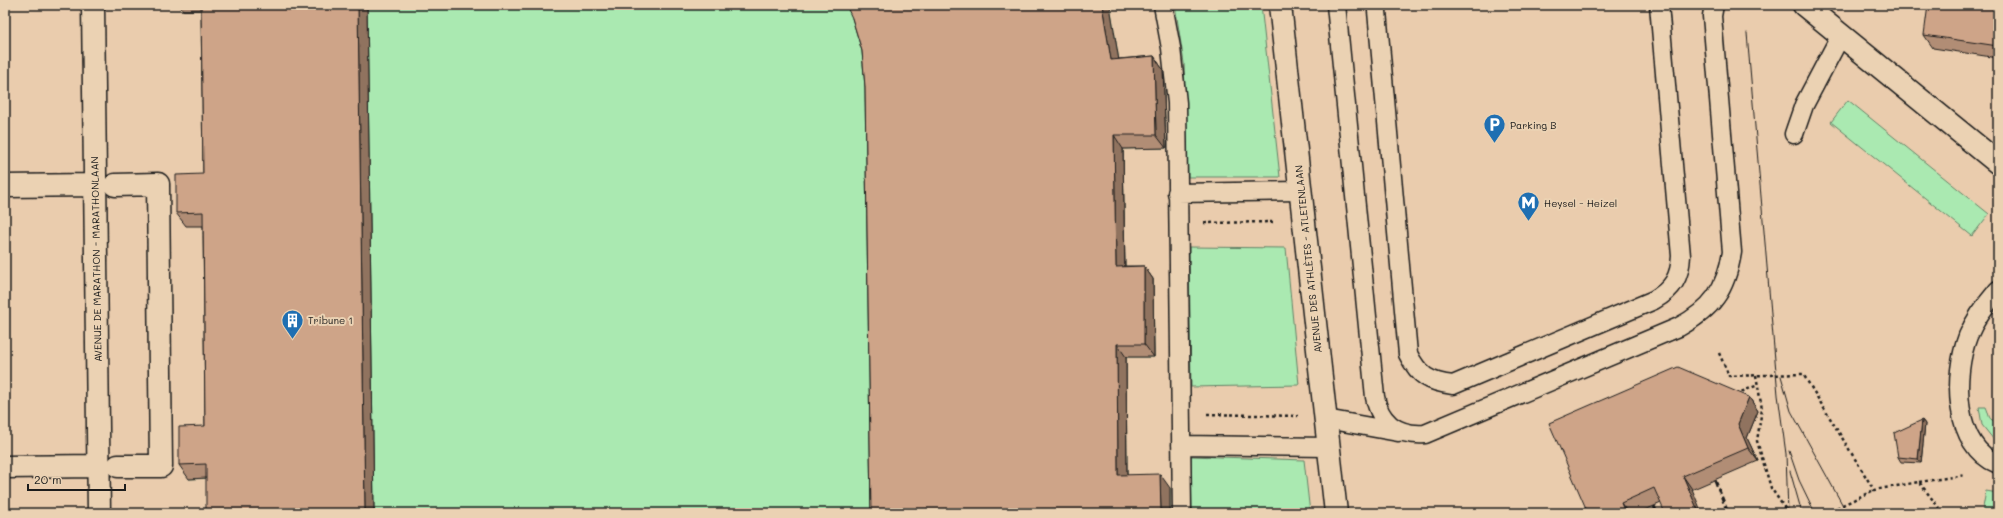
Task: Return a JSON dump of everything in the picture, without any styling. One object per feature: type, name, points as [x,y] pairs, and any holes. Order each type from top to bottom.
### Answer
[{"type":"street","name":"AVENUE DE MARATHON - MARATHONLAAN","points":[[93,5],[105,185],[108,466],[99,513]]},
{"type":"street","name":"AVENUE DES ATHLÈTES - ATLETENLAAN","points":[[1280,5],[1300,191],[1316,418],[1329,447],[1336,513]]},
{"type":"street","points":[[1804,5],[1998,163]]},
{"type":"street","points":[[5,186],[158,184],[161,466],[5,467]]},
{"type":"lane","points":[[1163,5],[1171,48],[1177,103],[1182,513]]},
{"type":"lane","points":[[1336,5],[1375,397],[1379,412],[1384,419],[1397,430],[1406,433]]},
{"type":"lane","points":[[1378,5],[1377,11],[1408,354],[1415,367],[1426,378],[1453,386],[1654,300],[1666,293],[1675,282],[1680,270],[1681,256],[1659,5]]},
{"type":"lane","points":[[1316,418],[1406,433],[1425,434],[1679,327],[1696,318],[1705,309],[1722,289],[1729,271],[1732,252],[1712,16],[1714,5]]},
{"type":"lane","points":[[1794,134],[1804,105],[1842,36]]},
{"type":"lane","points":[[1177,193],[1300,191]]},
{"type":"lane","points":[[1998,290],[1977,318],[1968,337],[1962,359],[1960,384],[1961,413],[1966,432],[1975,448],[1990,461],[1998,464]]},
{"type":"lane","points":[[1180,445],[1329,447]]},
{"type":"path","points":[[1178,224],[1280,222]]},
{"type":"path","points":[[1719,353],[1728,376],[1803,374],[1874,490]]},
{"type":"path","points":[[1756,375],[1762,409],[1757,441],[1771,488],[1788,513]]},
{"type":"path","points":[[1734,395],[1758,385]]},
{"type":"path","points":[[1180,414],[1316,418]]},
{"type":"path","points":[[1828,513],[1874,490],[1969,474]]},
{"type":"path","points":[[1919,482],[1943,513]]},
{"type":"green space","points":[[183,5],[1110,5],[1121,73],[1163,70],[1166,148],[1123,149],[1125,280],[1153,279],[1154,357],[1126,357],[1127,488],[1170,488],[1170,513],[216,513],[215,478],[189,479],[214,440],[210,10]]},
{"type":"green space","points":[[1175,5],[1261,5],[1280,177],[1188,177],[1184,63]]},
{"type":"green space","points":[[1848,100],[1989,214],[1972,236],[1831,122]]},
{"type":"green space","points":[[1189,247],[1286,248],[1299,385],[1191,387]]},
{"type":"green space","points":[[1979,407],[1986,407],[1990,419],[1998,421],[1998,445],[1982,425]]},
{"type":"green space","points":[[1191,456],[1304,460],[1310,513],[1192,513]]},
{"type":"green space","points":[[1986,491],[1998,493],[1998,513],[1982,513]]},
{"type":"building","name":"Tribune 1","points":[[201,5],[358,5],[365,513],[206,513],[206,464],[179,465],[179,427],[205,426],[203,212],[176,213],[176,175],[203,174]]},
{"type":"building","points":[[846,5],[1102,5],[1111,60],[1154,56],[1156,135],[1114,135],[1116,267],[1144,266],[1144,344],[1117,344],[1118,475],[1160,474],[1161,513],[871,513],[865,87],[862,51],[852,18]]},
{"type":"building","points":[[1928,5],[1998,5],[1998,46],[1924,35]]},
{"type":"building","points":[[1678,367],[1749,397],[1738,424],[1748,448],[1683,476],[1699,513],[1665,513],[1654,488],[1621,503],[1625,513],[1588,513],[1549,423]]},
{"type":"building","points":[[1922,420],[1918,459],[1898,457],[1894,433]]},
{"type":"tram line","points":[[1747,33],[1778,395],[1786,454],[1788,513]]},
{"type":"tram line","points":[[1781,376],[1791,411],[1847,513]]},
{"type":"tram line","points":[[1789,451],[1799,480],[1815,513]]},
{"type":"tram line","points":[[1790,471],[1802,513]]},
{"type":"railway","points":[[1715,480],[1728,513]]},
{"type":"railway","points":[[1654,506],[1657,513]]},
{"type":"place","name":"Parking B","points":[[1495,144]]},
{"type":"place","name":"Heysel - Heizel","points":[[1529,222]]},
{"type":"place","name":"Tribune 1","points":[[293,340]]}]
